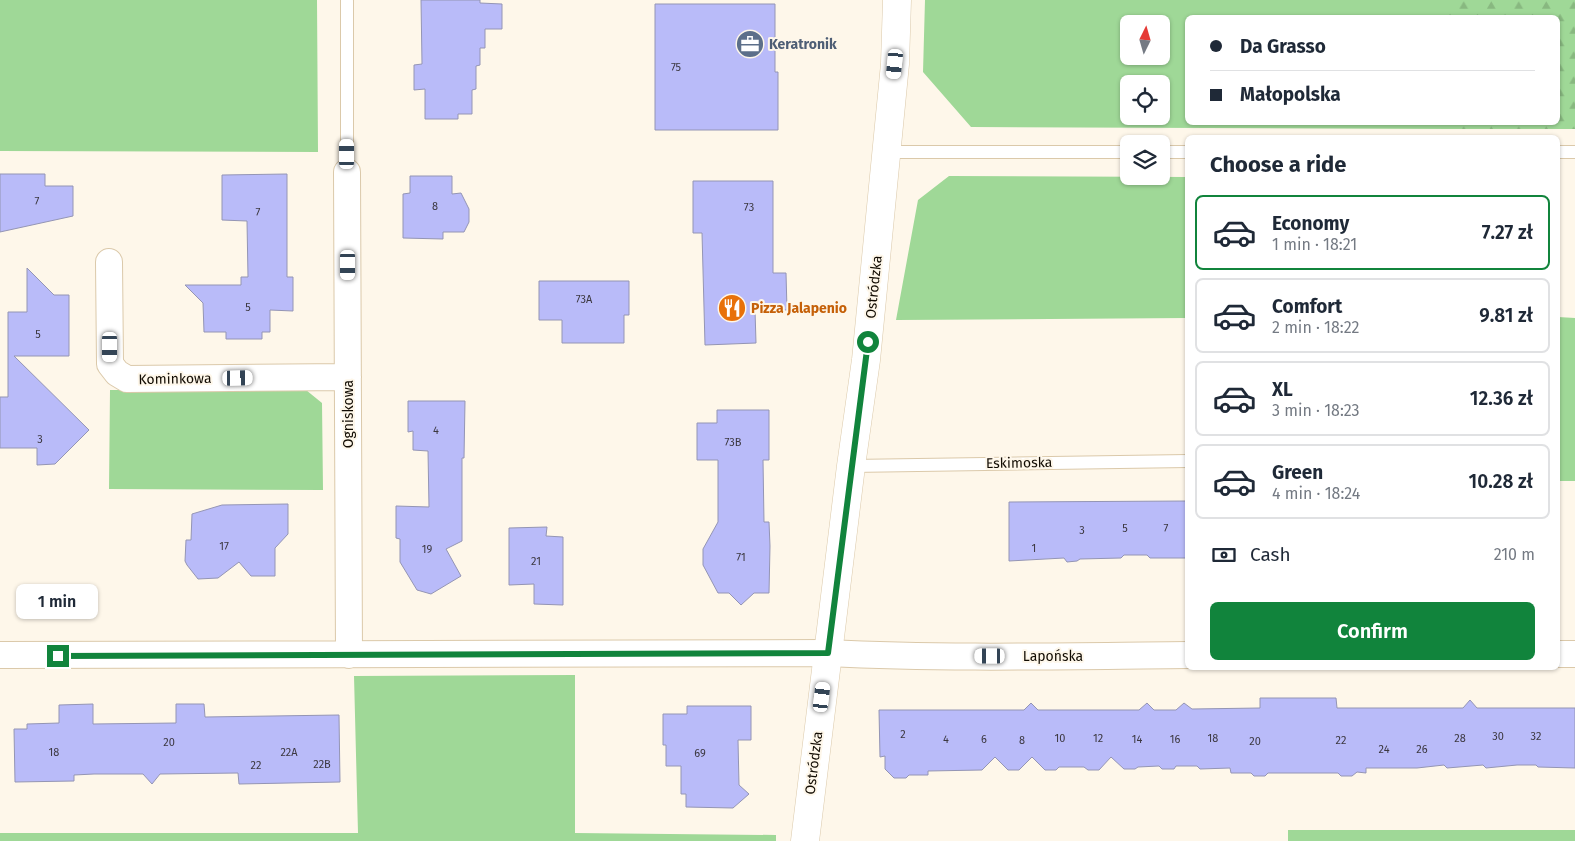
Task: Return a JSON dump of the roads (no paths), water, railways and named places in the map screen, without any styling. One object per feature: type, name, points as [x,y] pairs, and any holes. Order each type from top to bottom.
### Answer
[{"type":"street","name":"Ostródzka","points":[[805,841],[851,466],[866,360],[895,64],[897,0]]},
{"type":"street","name":"Ogniskowa","points":[[347,172],[349,655]]},
{"type":"street","name":"Kominkowa","points":[[109,262],[110,364],[117,373],[127,379],[348,377]]},
{"type":"street","name":"Lapońska","points":[[0,656],[828,653],[942,656],[1185,655]]},
{"type":"street","points":[[1560,654],[1575,654]]},
{"type":"lane","points":[[347,1],[347,172]]},
{"type":"lane","points":[[887,152],[1120,152]]},
{"type":"lane","points":[[1170,152],[1185,152]]},
{"type":"lane","points":[[1560,152],[1575,152]]},
{"type":"lane","name":"Eskimoska","points":[[851,466],[1185,461]]},
{"type":"place","name":"Keratronik","points":[[750,44]]},
{"type":"place","name":"Pizza Jalapenio","points":[[732,308]]}]
